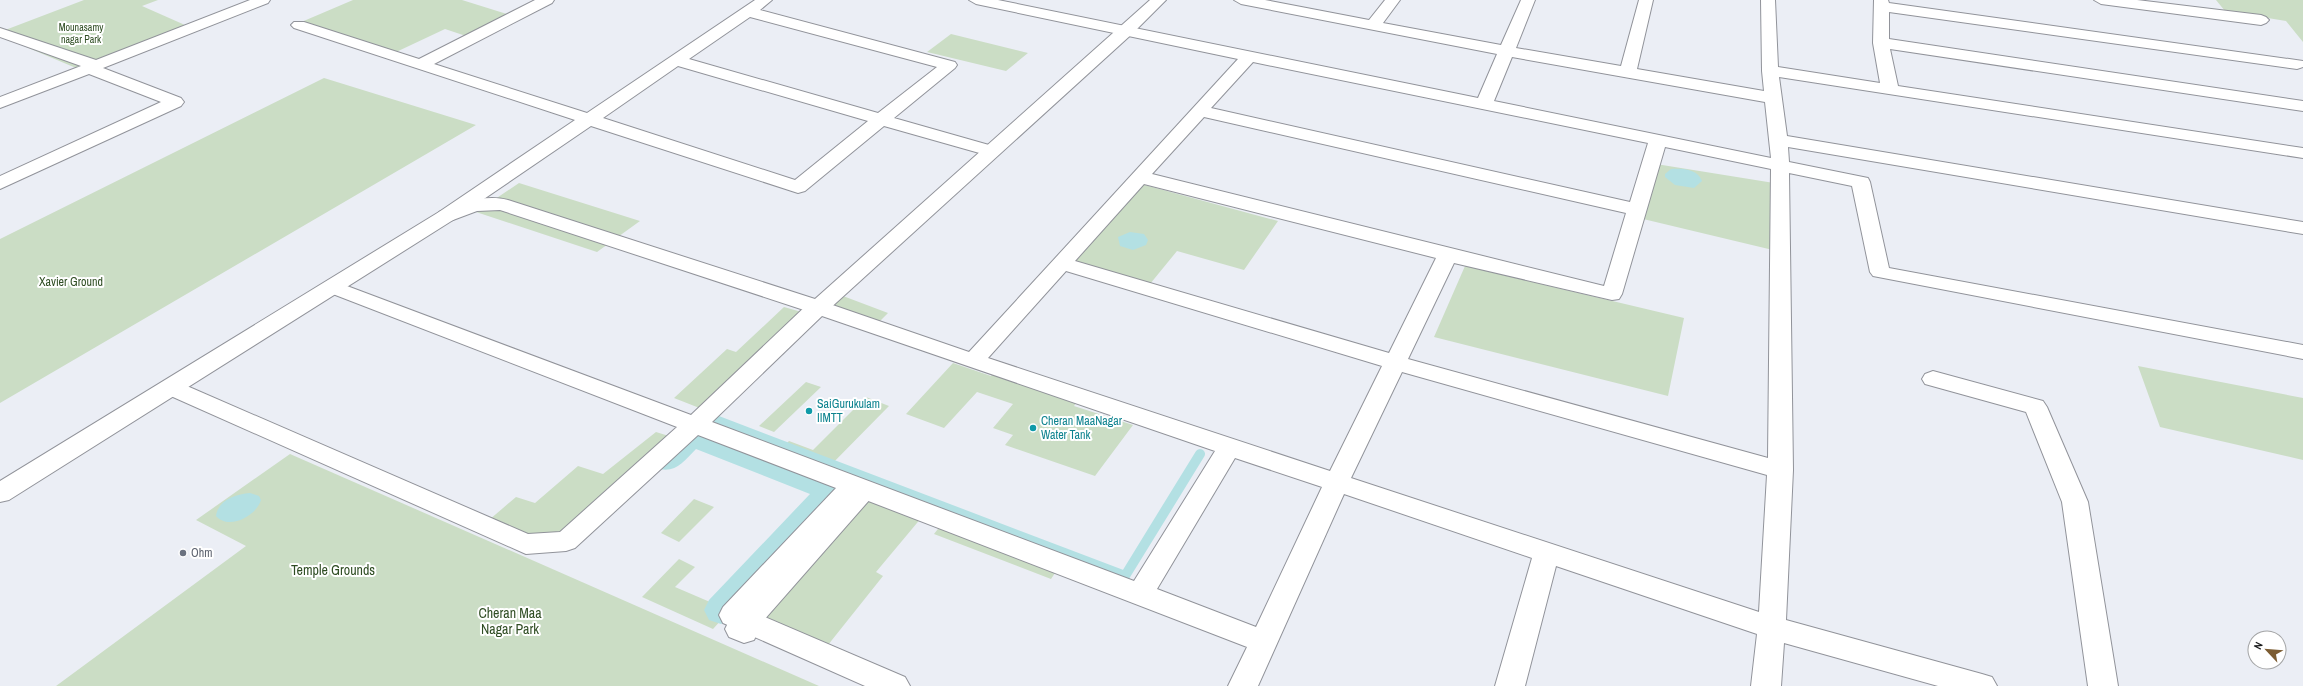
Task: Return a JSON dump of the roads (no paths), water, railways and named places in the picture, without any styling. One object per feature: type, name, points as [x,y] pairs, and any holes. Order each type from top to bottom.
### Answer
[{"type":"street","points":[[421,64],[547,0]]},
{"type":"street","points":[[0,493],[172,388],[446,216],[765,0]]},
{"type":"street","points":[[976,0],[1024,4],[1124,29],[1249,56],[1484,104],[1657,142],[1861,182],[1880,272],[2303,352]]},
{"type":"street","points":[[1124,29],[1151,0]]},
{"type":"street","points":[[172,388],[526,544],[566,541],[814,306],[987,150],[1159,0]]},
{"type":"street","points":[[1241,0],[1268,2],[1372,26],[1773,98]]},
{"type":"street","points":[[1372,26],[1393,0]]},
{"type":"street","points":[[1484,104],[1528,0]]},
{"type":"street","points":[[1628,72],[1646,0]]},
{"type":"street","points":[[1766,686],[1773,628],[1781,470],[1780,166],[1779,140],[1770,71],[1768,0]]},
{"type":"street","points":[[2101,0],[2261,20]]},
{"type":"street","points":[[0,103],[252,1]]},
{"type":"street","points":[[1890,89],[1881,43],[1882,3],[2297,64]]},
{"type":"street","points":[[299,25],[798,187],[949,65],[748,12]]},
{"type":"street","points":[[0,183],[175,102],[92,66],[2,32]]},
{"type":"street","points":[[1881,43],[2303,106]]},
{"type":"street","points":[[973,361],[1249,56]]},
{"type":"street","points":[[678,60],[987,150]]},
{"type":"street","points":[[1770,71],[2303,153]]},
{"type":"street","points":[[1201,110],[1636,209]]},
{"type":"street","points":[[1779,140],[2303,228]]},
{"type":"street","points":[[1140,177],[1448,255],[1612,294],[1657,142]]},
{"type":"street","points":[[446,216],[474,205],[501,204],[814,306],[973,361],[1773,628],[1982,686]]},
{"type":"street","points":[[1243,686],[1337,482],[1397,363],[1448,255]]},
{"type":"street","points":[[1061,263],[1397,363],[1781,470]]},
{"type":"street","points":[[332,287],[858,489],[1263,642]]},
{"type":"street","points":[[1932,379],[2035,407],[2075,502],[2103,686]]},
{"type":"street","points":[[1140,595],[1230,446]]},
{"type":"street","points":[[858,489],[739,630],[866,686]]},
{"type":"street","points":[[1510,686],[1546,553]]},
{"type":"street","points":[[746,621],[895,686]]},
{"type":"water","points":[[1671,169],[1689,170],[1697,174],[1702,181],[1694,188],[1675,185],[1665,177],[1665,174]]},
{"type":"water","points":[[1130,232],[1144,234],[1148,240],[1146,245],[1133,250],[1120,246],[1118,237]]},
{"type":"water","points":[[250,493],[259,496],[261,500],[254,511],[248,516],[228,522],[216,516],[217,510],[228,499],[234,496]]},
{"type":"waterway","points":[[710,418],[1125,576],[1200,454]]},
{"type":"waterway","points":[[666,460],[691,436],[833,490],[721,610]]},
{"type":"place","name":"SaiGurukulam IIMTT","points":[[809,411]]},
{"type":"place","name":"Cheran MaaNagar Water Tank","points":[[1033,428]]},
{"type":"place","name":"Ohm","points":[[183,553]]},
{"type":"park label","name":"Mounasamy nagar Park","points":[[81,32]]},
{"type":"park label","name":"Xavier Ground","points":[[71,282]]},
{"type":"park label","name":"Temple Grounds","points":[[333,570]]},
{"type":"park label","name":"Cheran Maa Nagar Park","points":[[510,622]]}]
